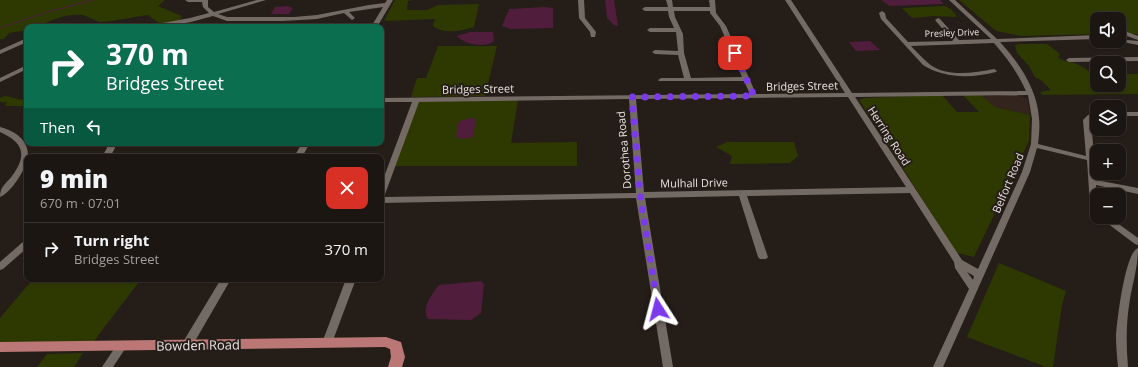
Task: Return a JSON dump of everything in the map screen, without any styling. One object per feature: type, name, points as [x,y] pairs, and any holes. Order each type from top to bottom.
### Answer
[{"type":"main road","name":"Bowden Road","points":[[0,347],[386,342],[396,346],[398,357],[396,367]]},
{"type":"street","points":[[188,0],[205,0],[206,8],[213,14],[222,18],[236,19],[306,18],[388,3]]},
{"type":"street","points":[[171,24],[213,14],[260,0]]},
{"type":"street","points":[[581,0],[582,18],[593,32],[593,36]]},
{"type":"street","points":[[669,0],[670,9],[679,30],[682,44],[681,53],[688,80]]},
{"type":"street","points":[[712,0],[712,9],[723,26],[754,96]]},
{"type":"street","name":"Herring Road","points":[[788,0],[958,262],[980,275]]},
{"type":"street","name":"Belfort Road","points":[[938,367],[1032,158],[1035,144],[1036,125],[1031,93],[1025,79],[1007,51],[998,41],[952,0]]},
{"type":"street","points":[[376,24],[388,3]]},
{"type":"street","points":[[645,9],[712,9]]},
{"type":"street","points":[[344,11],[352,18]]},
{"type":"street","points":[[882,13],[883,18],[925,64],[936,71],[952,74],[984,73],[994,71]]},
{"type":"street","points":[[232,24],[236,19]]},
{"type":"street","points":[[938,20],[958,43]]},
{"type":"street","points":[[650,30],[679,30]]},
{"type":"street","points":[[990,34],[1019,41],[1090,39]]},
{"type":"street","points":[[1126,35],[1137,37]]},
{"type":"street","points":[[0,52],[24,41]]},
{"type":"street","points":[[1007,51],[1009,45],[1019,41]]},
{"type":"street","name":"Presley Drive","points":[[907,44],[1019,41]]},
{"type":"street","points":[[1133,42],[1138,46]]},
{"type":"street","points":[[655,52],[681,53]]},
{"type":"street","points":[[1069,60],[1138,59]]},
{"type":"street","points":[[0,80],[24,68]]},
{"type":"street","points":[[661,80],[746,79]]},
{"type":"street","name":"Bridges Street","points":[[384,100],[1031,93]]},
{"type":"street","name":"Dorothea Road","points":[[632,97],[640,195],[668,367]]},
{"type":"street","points":[[384,188],[416,100]]},
{"type":"street","points":[[1126,114],[1138,114]]},
{"type":"street","points":[[1035,144],[1090,159],[1087,120],[1090,118]]},
{"type":"street","points":[[0,129],[18,138],[24,148],[25,154]]},
{"type":"street","points":[[18,138],[24,136]]},
{"type":"street","points":[[0,194],[15,178],[24,161]]},
{"type":"street","points":[[1093,188],[1092,182],[1138,191]]},
{"type":"street","name":"Mulhall Drive","points":[[384,200],[911,190]]},
{"type":"street","points":[[742,193],[763,257]]},
{"type":"street","points":[[1113,224],[1138,242]]},
{"type":"street","points":[[0,267],[24,246]]},
{"type":"street","points":[[1123,367],[1120,334],[1121,320],[1135,255],[1138,251]]},
{"type":"street","points":[[958,262],[960,268],[974,289]]},
{"type":"street","points":[[187,345],[224,282]]},
{"type":"street","points":[[327,343],[350,282]]},
{"type":"street","points":[[108,367],[122,346]]},
{"type":"shaded area","points":[[605,0],[614,0],[618,26],[614,25],[607,18]]},
{"type":"shaded area","points":[[881,0],[940,0],[944,4],[890,6]]},
{"type":"shaded area","points":[[287,6],[293,8],[289,14],[271,14],[275,7]]},
{"type":"shaded area","points":[[553,8],[553,28],[511,29],[502,26],[509,9]]},
{"type":"shaded area","points":[[470,32],[493,32],[494,41],[485,45],[480,45],[469,43],[457,36]]},
{"type":"shaded area","points":[[870,41],[880,50],[856,51],[849,42]]},
{"type":"shaded area","points":[[981,95],[1016,95],[1024,97],[1028,100],[1030,115],[995,107]]},
{"type":"shaded area","points":[[472,118],[476,119],[473,137],[462,139],[456,137],[458,123],[462,120]]},
{"type":"shaded area","points":[[481,281],[484,284],[481,313],[471,320],[428,319],[426,310],[428,301],[439,285]]},
{"type":"green space","points":[[0,0],[165,0],[158,6],[182,16],[179,21],[160,24],[148,15],[99,22],[84,16],[72,15],[60,17],[41,24],[24,24],[24,30],[9,33],[4,39],[0,39]]},
{"type":"green space","points":[[395,0],[414,0],[408,1],[407,10],[427,10],[438,5],[479,4],[474,27],[458,31],[443,31],[433,26],[435,19],[384,21]]},
{"type":"green space","points":[[959,0],[1138,0],[1138,34],[1126,34],[1126,12],[1090,12],[1090,34],[1021,36],[996,31]]},
{"type":"green space","points":[[945,6],[951,9],[957,17],[933,16],[912,18],[902,8]]},
{"type":"green space","points":[[1047,44],[1060,54],[1058,57],[1061,59],[1081,66],[1090,72],[1090,92],[1126,92],[1126,74],[1138,74],[1138,94],[1042,95],[1040,92],[1051,90],[1042,81],[1035,77],[1029,66],[1017,53],[1015,45]]},
{"type":"green space","points":[[438,46],[497,46],[485,96],[411,97],[417,78],[426,78]]},
{"type":"green space","points":[[942,95],[957,112],[979,112],[963,95],[981,95],[995,107],[1030,115],[1029,141],[974,257],[957,253],[859,100],[864,98]]},
{"type":"green space","points":[[5,96],[24,100],[24,106],[5,106],[7,102],[0,102],[0,98]]},
{"type":"green space","points":[[518,100],[511,143],[577,142],[577,166],[395,166],[418,102]]},
{"type":"green space","points":[[727,142],[794,142],[798,156],[790,163],[730,164],[732,156],[716,147]]},
{"type":"green space","points":[[999,263],[1066,291],[1062,305],[1053,367],[1046,367],[967,337]]},
{"type":"green space","points":[[30,282],[138,283],[94,341],[0,343],[0,318]]},
{"type":"green space","points":[[83,353],[74,367],[37,367],[47,354]]},
{"type":"waterway","points":[[0,28],[47,12],[93,0]]},
{"type":"route","points":[[658,309],[640,195],[632,97],[754,96],[735,53]]}]
